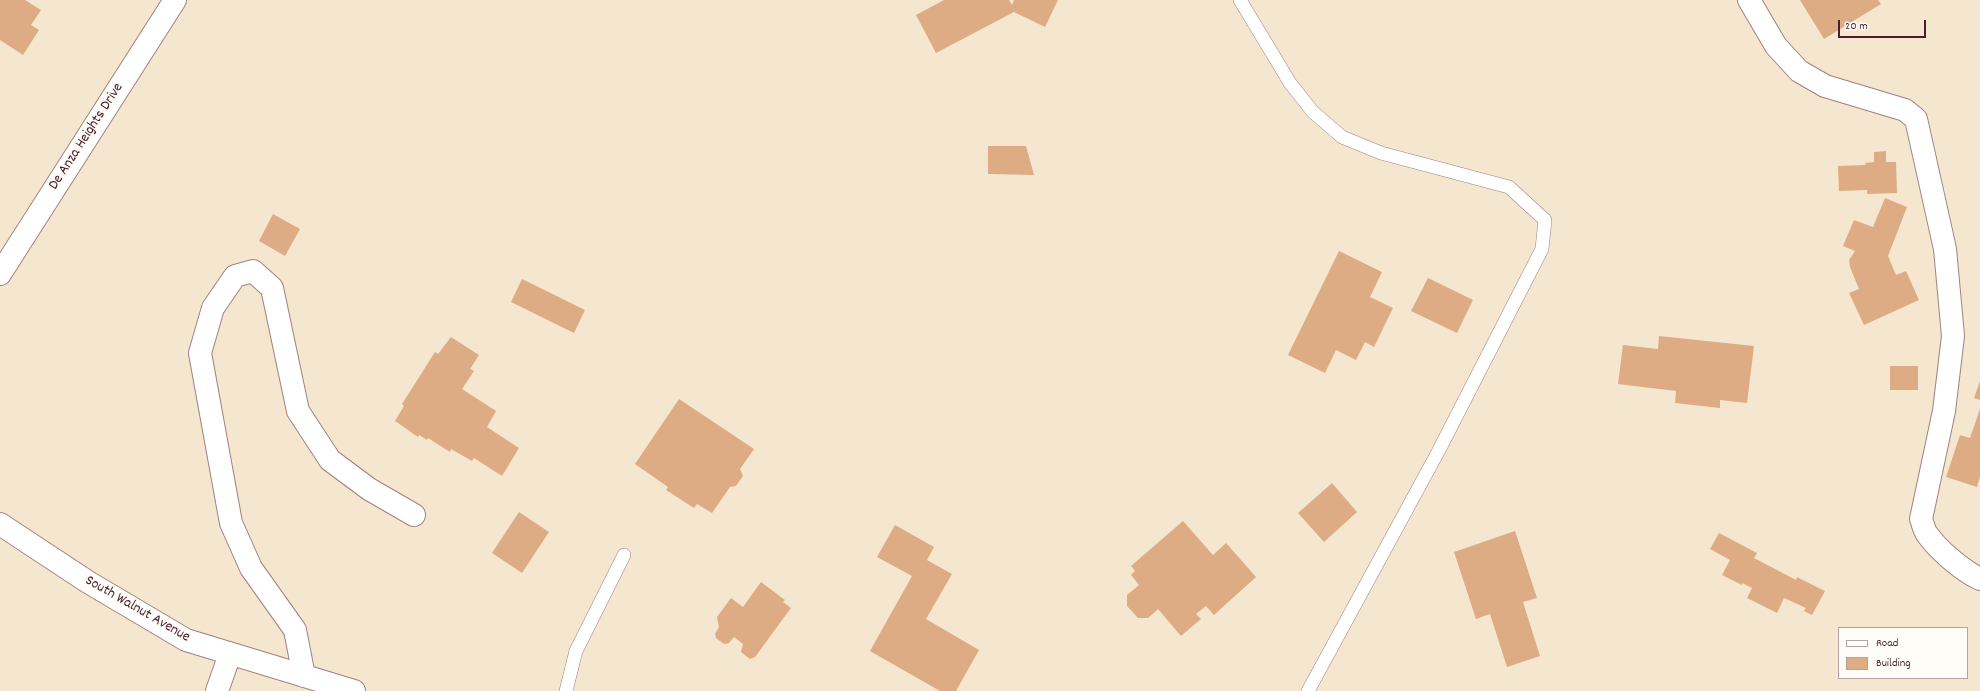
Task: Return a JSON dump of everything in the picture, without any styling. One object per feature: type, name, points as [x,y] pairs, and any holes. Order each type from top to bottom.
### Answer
[{"type":"street","name":"De Anza Heights Drive","points":[[0,274],[175,0]]},
{"type":"street","points":[[1749,0],[1776,46],[1799,71],[1825,86],[1905,110],[1916,119],[1945,249],[1953,336],[1944,411],[1921,519],[1926,532],[1936,545],[1970,574],[1980,579]]},
{"type":"street","points":[[304,676],[295,630],[251,568],[231,523],[200,353],[212,308],[235,276],[253,271],[272,288],[298,411],[330,460],[369,489],[414,515]]},
{"type":"street","name":"South Walnut Avenue","points":[[0,524],[88,582],[186,640],[354,691]]},
{"type":"street","points":[[217,691],[230,654]]},
{"type":"lane","points":[[1240,0],[1290,83],[1314,112],[1342,137],[1380,153],[1509,187],[1545,220],[1542,249],[1438,452],[1308,691]]},
{"type":"lane","points":[[566,691],[576,651],[624,555]]},
{"type":"building","points":[[0,0],[25,0],[41,10],[31,25],[39,30],[23,55],[0,40]]},
{"type":"building","points":[[944,0],[1009,0],[1012,5],[1014,0],[1058,0],[1045,27],[1014,12],[936,53],[916,15]]},
{"type":"building","points":[[1800,0],[1878,0],[1881,4],[1824,39]]},
{"type":"building","points":[[988,146],[1026,146],[1034,175],[988,174]]},
{"type":"building","points":[[1886,151],[1886,162],[1896,162],[1897,193],[1867,194],[1867,190],[1839,191],[1838,166],[1866,165],[1865,163],[1874,162],[1874,152]]},
{"type":"building","points":[[1885,198],[1907,207],[1888,256],[1896,275],[1906,271],[1919,300],[1864,325],[1849,293],[1859,289],[1850,267],[1849,260],[1855,251],[1843,246],[1854,220],[1873,227]]},
{"type":"building","points":[[273,214],[300,229],[285,256],[259,241]]},
{"type":"building","points":[[1339,251],[1382,272],[1370,297],[1393,308],[1374,347],[1365,342],[1356,360],[1336,350],[1325,373],[1288,355]]},
{"type":"building","points":[[1428,278],[1473,300],[1457,333],[1411,311]]},
{"type":"building","points":[[522,279],[585,310],[574,333],[511,302]]},
{"type":"building","points":[[1659,336],[1754,346],[1747,403],[1720,400],[1720,408],[1675,403],[1676,391],[1618,384],[1623,345],[1658,349]]},
{"type":"building","points":[[451,337],[479,355],[470,369],[474,371],[462,389],[496,411],[487,427],[519,448],[502,476],[474,458],[472,461],[451,449],[450,452],[428,438],[427,440],[419,435],[418,437],[395,421],[404,406],[402,404],[435,352],[438,354]]},
{"type":"building","points":[[1890,366],[1918,366],[1918,390],[1890,390]]},
{"type":"building","points":[[1980,381],[1980,400],[1974,398]]},
{"type":"building","points":[[679,399],[754,449],[740,469],[743,476],[736,486],[730,487],[712,513],[697,504],[694,508],[666,490],[668,487],[635,464]]},
{"type":"building","points":[[1980,409],[1980,476],[1977,487],[1946,477],[1960,435],[1970,438]]},
{"type":"building","points":[[1332,483],[1357,512],[1324,542],[1298,513]]},
{"type":"building","points":[[519,512],[549,532],[522,573],[492,553]]},
{"type":"building","points":[[1183,521],[1213,555],[1226,543],[1256,577],[1214,615],[1206,606],[1196,614],[1201,619],[1181,636],[1158,609],[1148,618],[1138,618],[1127,606],[1127,595],[1139,585],[1131,575],[1135,571],[1131,566]]},
{"type":"building","points":[[895,525],[934,547],[927,560],[952,574],[926,619],[979,650],[956,691],[940,691],[870,651],[912,576],[877,557]]},
{"type":"building","points":[[1515,531],[1537,598],[1523,602],[1540,656],[1507,667],[1490,614],[1476,619],[1454,552]]},
{"type":"building","points":[[1719,533],[1757,553],[1754,558],[1796,580],[1797,577],[1825,591],[1812,615],[1804,611],[1806,608],[1784,598],[1777,613],[1747,598],[1752,588],[1742,583],[1742,585],[1722,575],[1730,560],[1710,549]]},
{"type":"building","points":[[761,582],[785,600],[783,602],[791,608],[755,657],[750,659],[741,652],[743,644],[734,637],[729,643],[724,644],[716,638],[715,634],[719,627],[717,617],[731,598],[743,607]]}]
